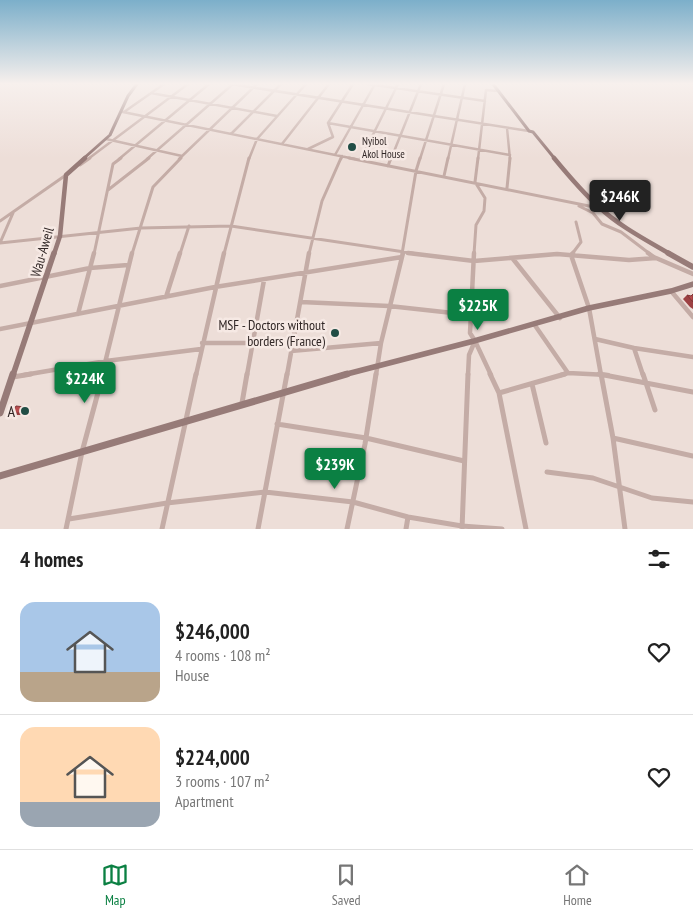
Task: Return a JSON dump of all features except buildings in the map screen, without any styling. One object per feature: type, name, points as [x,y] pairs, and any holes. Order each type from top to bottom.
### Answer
[{"type":"street","points":[[66,175],[106,139],[125,109]]},
{"type":"street","points":[[123,113],[129,109]]},
{"type":"street","points":[[0,221],[155,109]]},
{"type":"street","points":[[78,314],[100,232],[113,164],[179,109]]},
{"type":"street","points":[[108,190],[205,109]]},
{"type":"street","points":[[66,529],[82,452],[120,306],[128,266],[153,187],[182,156],[233,109]]},
{"type":"street","points":[[239,109],[278,116]]},
{"type":"street","points":[[231,134],[256,109]]},
{"type":"street","points":[[162,529],[215,288],[244,176],[257,139],[285,109]]},
{"type":"street","points":[[282,144],[310,109]]},
{"type":"street","points":[[328,123],[338,109]]},
{"type":"street","points":[[335,155],[361,109]]},
{"type":"street","points":[[360,160],[386,109]]},
{"type":"street","points":[[390,109],[533,132],[573,181],[600,208],[643,238],[693,267]]},
{"type":"street","points":[[388,166],[410,109]]},
{"type":"street","points":[[347,529],[366,438],[381,343],[402,254],[416,171],[435,109]]},
{"type":"street","points":[[444,176],[460,109]]},
{"type":"street","points":[[484,109],[475,182],[485,198],[484,211],[476,225],[470,333],[499,393],[526,529]]},
{"type":"street","points":[[513,109],[529,131]]},
{"type":"street","points":[[123,113],[600,208]]},
{"type":"street","points":[[328,123],[510,155]]},
{"type":"street","points":[[308,149],[333,137],[328,123]]},
{"type":"street","points":[[507,128],[510,155],[507,188]]},
{"type":"street","points":[[106,139],[182,156]]},
{"type":"street","points":[[258,529],[283,391],[302,302],[304,272],[322,201],[342,156]]},
{"type":"street","name":"Wau-Aweil","points":[[0,413],[2,400],[12,377],[60,236],[66,175]]},
{"type":"street","points":[[575,204],[593,213],[602,224],[621,232],[665,264],[693,274]]},
{"type":"street","points":[[13,212],[0,243],[141,228],[231,226],[314,238],[402,254],[474,261],[557,254],[629,260],[656,258]]},
{"type":"street","points":[[571,255],[581,242],[576,222]]},
{"type":"street","points":[[166,297],[189,226]]},
{"type":"street","points":[[0,329],[402,254]]},
{"type":"street","points":[[571,255],[590,308],[613,438],[625,529]]},
{"type":"street","points":[[513,259],[560,318]]},
{"type":"street","points":[[0,286],[90,268],[128,266]]},
{"type":"street","points":[[242,403],[264,280]]},
{"type":"street","points":[[0,476],[283,391],[475,341],[590,308],[671,291],[693,284]]},
{"type":"street","points":[[671,291],[693,317]]},
{"type":"street","points":[[302,302],[389,306],[471,315]]},
{"type":"street","points":[[534,324],[568,373]]},
{"type":"street","points":[[595,339],[634,348],[693,357]]},
{"type":"street","points":[[462,528],[469,355],[475,341]]},
{"type":"street","points":[[12,377],[202,346],[293,343]]},
{"type":"street","points":[[291,351],[381,343]]},
{"type":"street","points":[[634,348],[655,410]]},
{"type":"street","points":[[499,393],[568,373],[602,374],[693,392]]},
{"type":"street","points":[[532,384],[546,443]]},
{"type":"street","points":[[277,424],[366,438],[464,461]]},
{"type":"street","points":[[613,438],[693,456]]},
{"type":"street","points":[[547,472],[593,478],[652,498],[693,502]]},
{"type":"street","points":[[69,519],[168,503],[264,492],[353,502],[462,528],[502,529]]},
{"type":"street","points":[[406,529],[408,516]]},
{"type":"place","name":"Nyibol Akol House","points":[[352,147]]},
{"type":"place","name":"MSF - Doctors without borders (France)","points":[[335,333]]},
{"type":"place","name":"A","points":[[25,411]]}]
